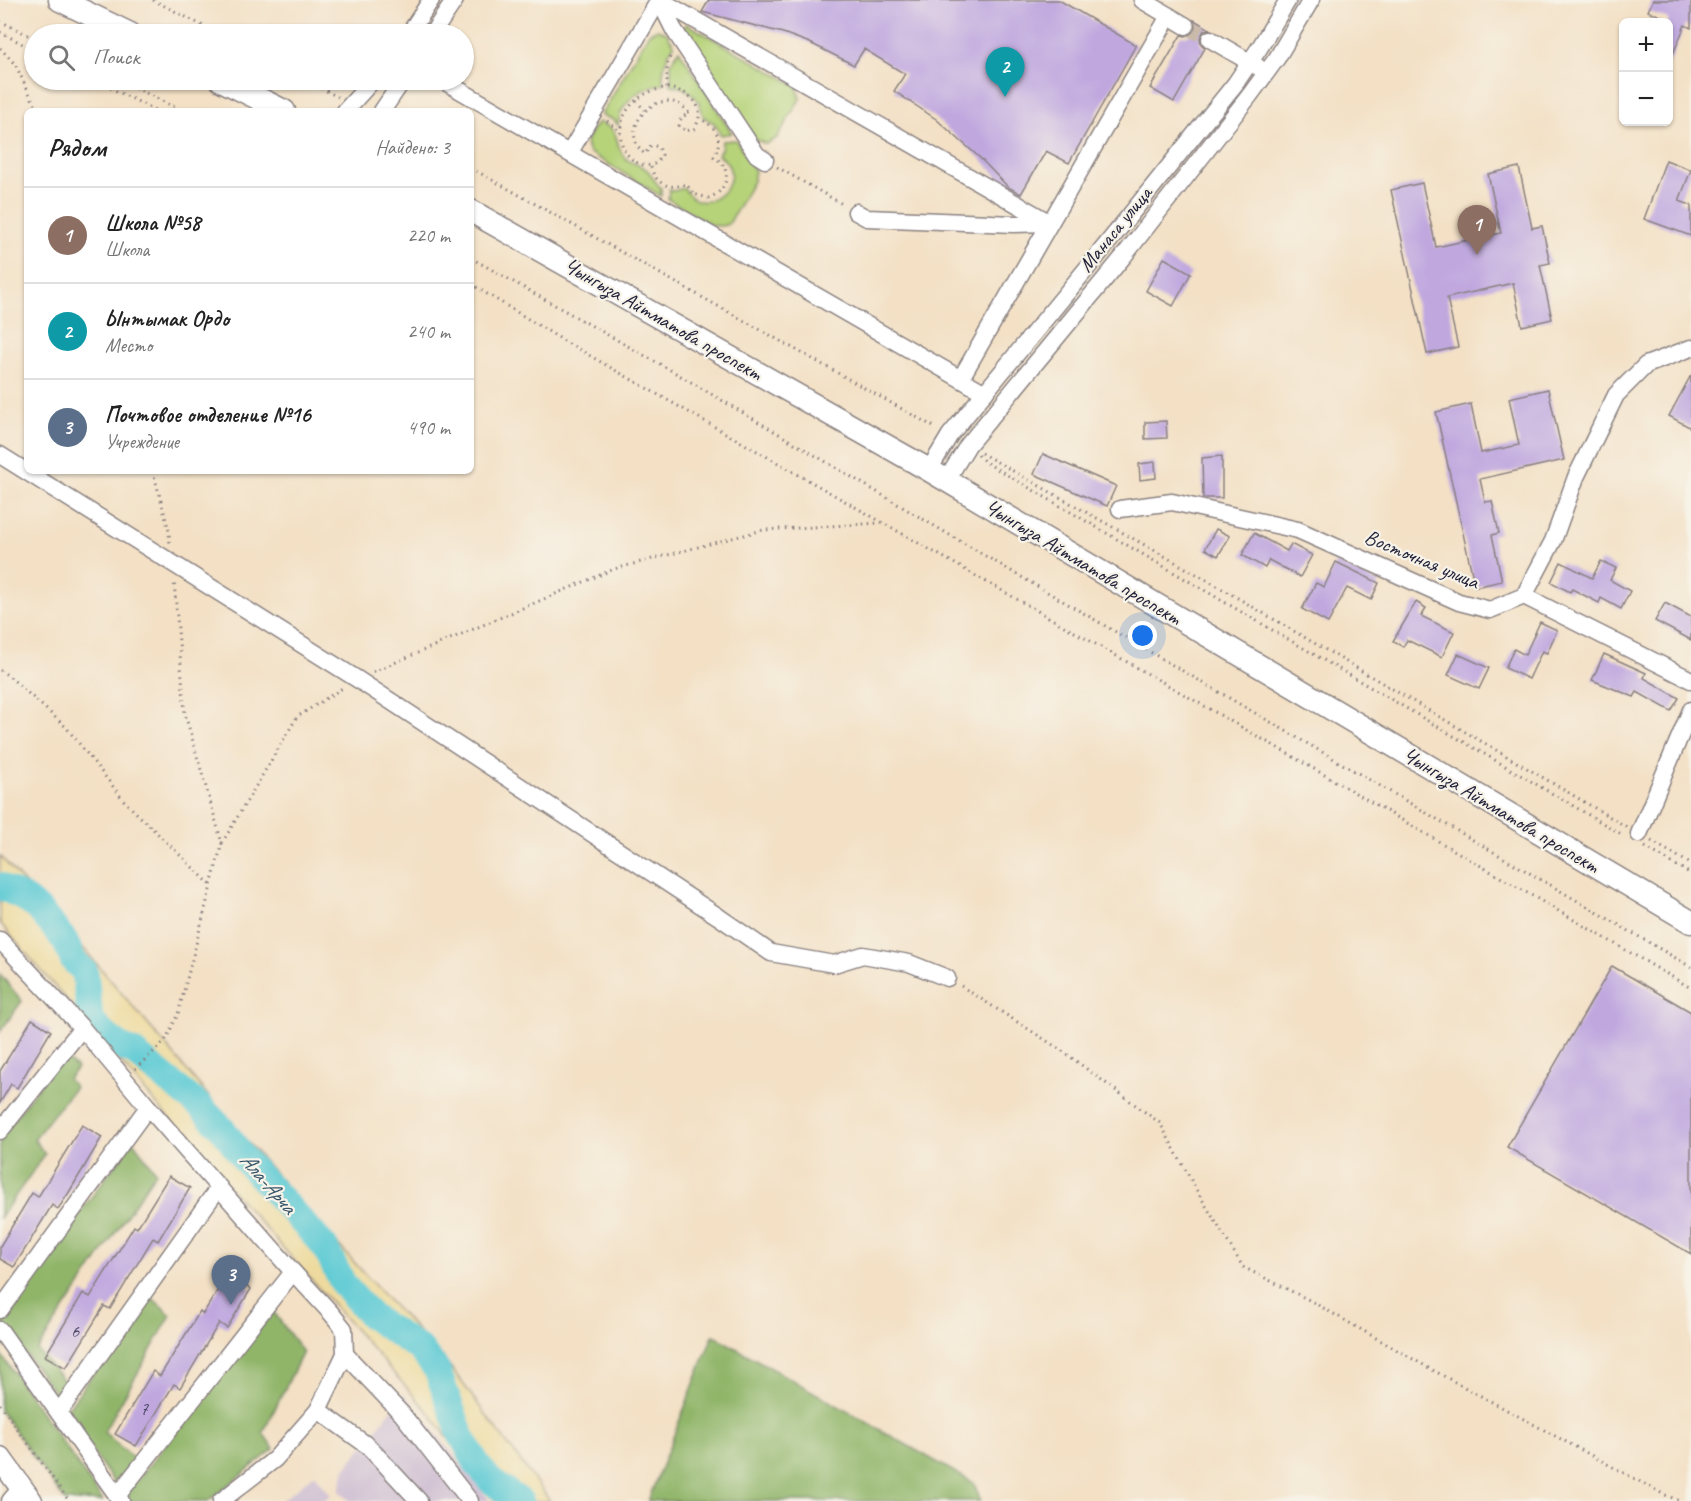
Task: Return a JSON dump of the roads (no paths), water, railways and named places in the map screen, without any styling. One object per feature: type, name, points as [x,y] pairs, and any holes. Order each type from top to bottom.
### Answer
[{"type":"main road","points":[[60,0],[109,24]]},
{"type":"main road","points":[[241,90],[278,108]]},
{"type":"main road","name":"Чынгыза Айтматова проспект","points":[[474,213],[937,476],[1691,922]]},
{"type":"main road","points":[[0,1458],[21,1497]]},
{"type":"street","points":[[415,24],[431,0]]},
{"type":"street","points":[[439,24],[455,0]]},
{"type":"street","points":[[660,0],[682,42],[757,154],[765,160]]},
{"type":"street","points":[[570,152],[660,0]]},
{"type":"street","points":[[660,0],[1050,223]]},
{"type":"street","name":"Манаса улица","points":[[937,476],[950,435],[1235,84],[1287,0]]},
{"type":"street","name":"Манаса улица","points":[[937,476],[968,446],[1123,256],[1267,72],[1311,0]]},
{"type":"street","points":[[1148,1],[1186,26]]},
{"type":"street","points":[[961,378],[1169,16]]},
{"type":"street","points":[[1210,39],[1267,72]]},
{"type":"street","points":[[347,107],[363,90]]},
{"type":"street","points":[[384,108],[396,90]]},
{"type":"street","points":[[460,90],[985,393]]},
{"type":"street","points":[[856,212],[867,218],[1014,224],[1050,223]]},
{"type":"street","points":[[1691,348],[1646,365],[1616,395],[1576,477],[1554,541],[1524,596],[1691,680]]},
{"type":"street","points":[[0,455],[24,470]]},
{"type":"street","points":[[30,474],[357,679],[771,953],[834,964],[863,955],[909,963],[947,978]]},
{"type":"street","name":"Восточная улица","points":[[1120,509],[1172,502],[1298,530],[1459,602],[1490,610],[1524,596]]},
{"type":"street","points":[[1637,839],[1691,710]]},
{"type":"street","points":[[3,952],[82,1028],[148,1107],[344,1329],[345,1354],[318,1410],[275,1459],[221,1501]]},
{"type":"street","points":[[0,1131],[82,1028]]},
{"type":"street","points":[[0,1310],[148,1107]]},
{"type":"street","points":[[59,1412],[219,1187]]},
{"type":"street","points":[[0,1330],[119,1498],[293,1272]]},
{"type":"street","points":[[345,1354],[402,1414],[470,1501]]},
{"type":"street","points":[[318,1410],[368,1446],[419,1501]]},
{"type":"waterway","name":"Ала-Арча","points":[[0,886],[24,898],[39,910],[65,941],[73,960],[85,972],[90,1018],[100,1031],[121,1047],[133,1052],[201,1107],[225,1132],[244,1159],[324,1246],[344,1285],[371,1316],[420,1349],[437,1370],[461,1435],[479,1467],[491,1481],[520,1501]]},
{"type":"tunnel","points":[[1186,26],[1210,39]]},
{"type":"place","name":"Ынтымак Ордо","points":[[1005,97]]},
{"type":"place","name":"Школа №58","points":[[1477,255]]},
{"type":"place","name":"Почтовое отделение №16","points":[[231,1305]]}]
